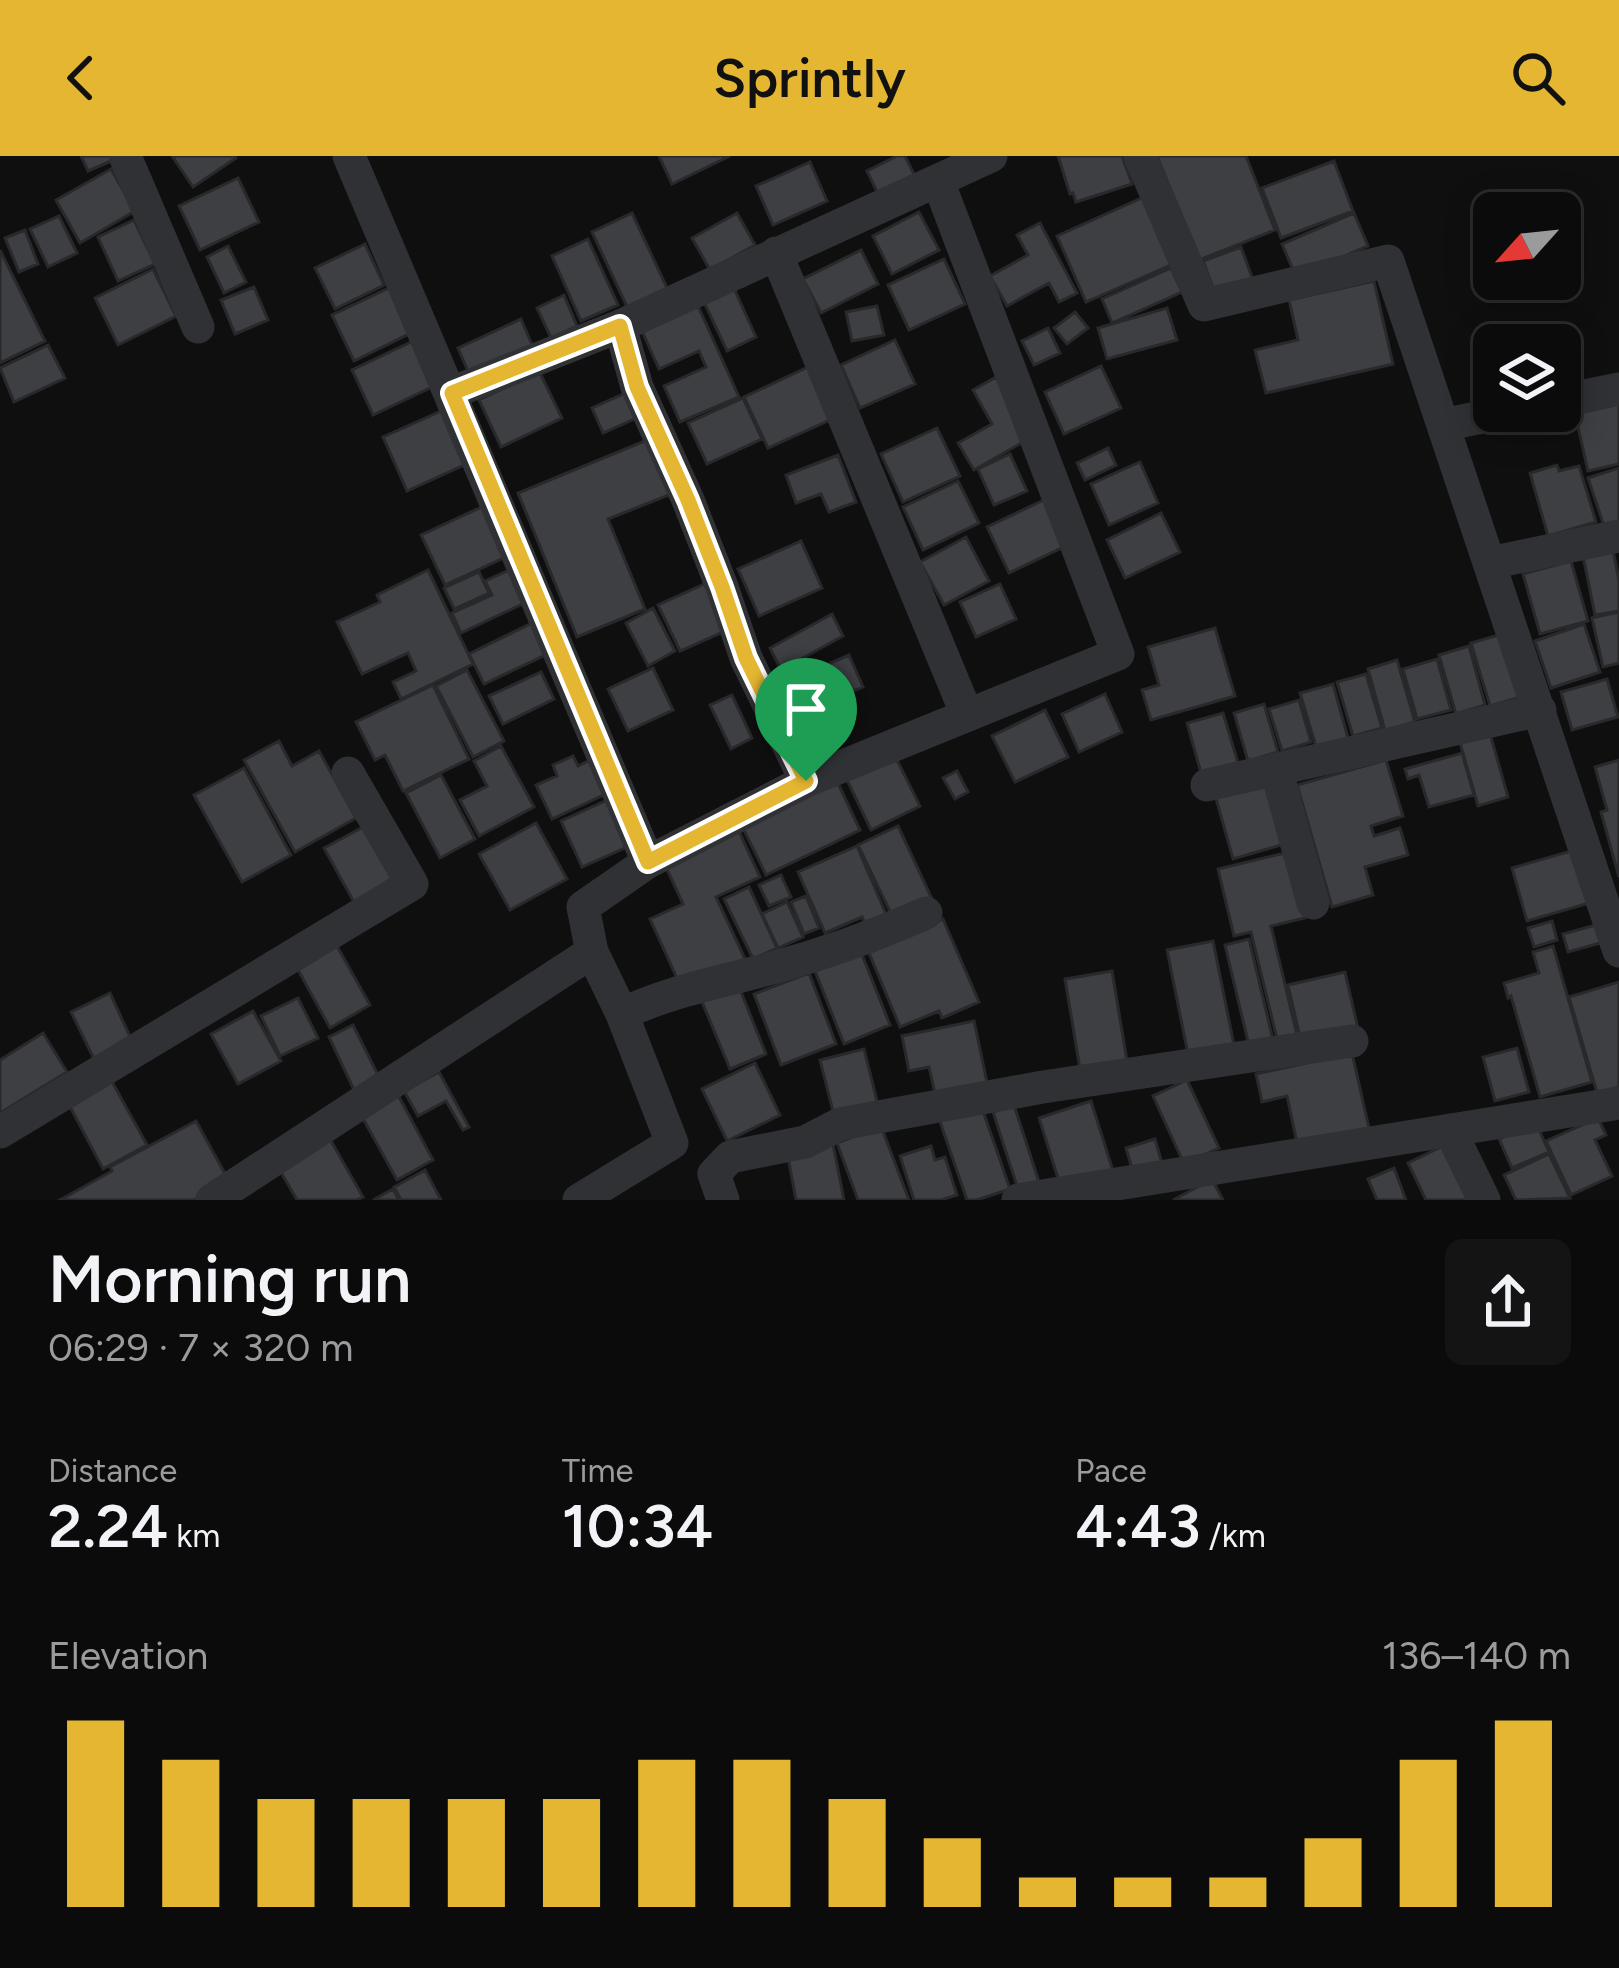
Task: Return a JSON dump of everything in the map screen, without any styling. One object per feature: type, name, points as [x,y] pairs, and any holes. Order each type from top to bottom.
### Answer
[{"type":"street","points":[[125,156],[198,327]]},
{"type":"street","points":[[349,156],[648,862]]},
{"type":"street","points":[[452,393],[620,326],[991,156]]},
{"type":"street","points":[[1140,156],[1204,305],[1388,261],[1619,951]]},
{"type":"street","points":[[579,1200],[672,1143],[622,1014],[592,952],[583,907],[648,862],[806,781],[1118,654],[938,182]]},
{"type":"street","points":[[776,253],[967,716]]},
{"type":"street","points":[[620,326],[637,387],[688,500],[746,658],[806,781]]},
{"type":"street","points":[[1581,396],[1619,388]]},
{"type":"street","points":[[1443,425],[1473,419]]},
{"type":"street","points":[[1490,563],[1619,536]]},
{"type":"street","points":[[1207,784],[1540,710]]},
{"type":"street","points":[[1276,769],[1313,903]]},
{"type":"street","points":[[0,1132],[412,884],[348,773]]},
{"type":"street","points":[[622,1014],[645,1003],[862,941],[926,913]]},
{"type":"street","points":[[212,1200],[592,952]]},
{"type":"street","points":[[723,1200],[714,1174],[730,1157],[805,1142],[840,1124],[1043,1087],[1352,1041]]},
{"type":"street","points":[[1023,1200],[1619,1103]]},
{"type":"street","points":[[1450,1130],[1484,1200]]},
{"type":"street","points":[[1220,1169],[1237,1200]]},
{"type":"building","points":[[81,156],[114,156],[116,159],[88,171]]},
{"type":"building","points":[[172,156],[234,156],[236,158],[193,187]]},
{"type":"building","points":[[659,156],[730,156],[672,184]]},
{"type":"building","points":[[905,156],[917,180],[880,198],[867,171]]},
{"type":"building","points":[[1058,156],[1122,156],[1132,184],[1076,202]]},
{"type":"building","points":[[1157,156],[1246,156],[1275,230],[1199,260]]},
{"type":"building","points":[[1334,161],[1353,211],[1281,238],[1262,188]]},
{"type":"building","points":[[810,162],[827,201],[773,225],[756,186]]},
{"type":"building","points":[[111,169],[135,211],[80,243],[56,200]]},
{"type":"building","points":[[238,178],[259,222],[200,250],[179,206]]},
{"type":"building","points":[[1144,197],[1173,264],[1086,302],[1057,236]]},
{"type":"building","points":[[919,212],[939,250],[892,274],[873,236]]},
{"type":"building","points":[[632,213],[668,290],[628,309],[592,232]]},
{"type":"building","points":[[737,213],[755,245],[710,270],[692,238]]},
{"type":"building","points":[[1354,213],[1368,246],[1296,277],[1282,244]]},
{"type":"building","points":[[59,216],[77,253],[48,267],[30,229]]},
{"type":"building","points":[[134,220],[155,264],[118,281],[98,237]]},
{"type":"building","points":[[1040,223],[1077,293],[1059,302],[1049,283],[1007,306],[990,276],[1028,255],[1017,235]]},
{"type":"building","points":[[25,230],[38,264],[19,272],[5,238]]},
{"type":"building","points":[[588,239],[618,305],[581,321],[552,256]]},
{"type":"building","points":[[365,244],[384,285],[335,309],[315,268]]},
{"type":"building","points":[[228,246],[246,282],[224,293],[207,257]]},
{"type":"building","points":[[1241,247],[1253,280],[1215,293],[1203,261]]},
{"type":"building","points":[[0,250],[45,341],[0,363]]},
{"type":"building","points":[[861,250],[878,284],[821,313],[803,279]]},
{"type":"building","points":[[944,259],[965,304],[909,330],[888,285]]},
{"type":"building","points":[[1171,268],[1182,292],[1112,323],[1102,299]]},
{"type":"building","points":[[153,269],[176,316],[118,345],[95,298]]},
{"type":"building","points":[[1374,281],[1393,364],[1266,393],[1255,350],[1298,340],[1289,300]]},
{"type":"building","points":[[395,285],[417,330],[354,361],[332,315]]},
{"type":"building","points":[[733,286],[756,337],[727,351],[703,300]]},
{"type":"building","points":[[254,287],[268,320],[235,334],[221,300]]},
{"type":"building","points":[[564,295],[577,326],[551,338],[537,308]]},
{"type":"building","points":[[698,306],[739,397],[680,422],[664,386],[706,367],[699,351],[659,369],[642,331]]},
{"type":"building","points":[[877,306],[884,335],[852,341],[846,312]]},
{"type":"building","points":[[1167,308],[1177,340],[1107,359],[1098,328]]},
{"type":"building","points":[[1075,312],[1088,328],[1067,344],[1054,328]]},
{"type":"building","points":[[521,319],[533,347],[470,376],[458,348]]},
{"type":"building","points":[[1048,328],[1060,353],[1034,365],[1022,341]]},
{"type":"building","points":[[895,340],[915,384],[860,408],[841,365]]},
{"type":"building","points":[[413,341],[434,386],[373,415],[352,370]]},
{"type":"building","points":[[48,345],[65,378],[14,402],[0,368]]},
{"type":"building","points":[[1101,366],[1121,408],[1064,434],[1045,392]]},
{"type":"building","points":[[808,367],[832,419],[768,448],[744,397]]},
{"type":"building","points":[[539,371],[562,418],[501,447],[479,400]]},
{"type":"building","points":[[996,377],[1030,438],[974,470],[958,443],[992,424],[973,390]]},
{"type":"building","points":[[630,391],[641,416],[603,433],[592,408]]},
{"type":"building","points":[[743,398],[762,439],[707,464],[688,423]]},
{"type":"building","points":[[1619,404],[1619,464],[1588,471],[1579,432],[1581,413]]},
{"type":"building","points":[[450,407],[473,461],[407,491],[383,437]]},
{"type":"building","points":[[937,428],[960,476],[903,502],[881,454]]},
{"type":"building","points":[[652,438],[674,493],[608,519],[645,609],[577,637],[518,493]]},
{"type":"building","points":[[1108,448],[1116,465],[1085,480],[1077,463]]},
{"type":"building","points":[[1010,454],[1027,491],[994,505],[978,469]]},
{"type":"building","points":[[838,455],[856,502],[829,512],[821,494],[796,503],[786,475]]},
{"type":"building","points":[[1140,462],[1158,503],[1109,525],[1091,484]]},
{"type":"building","points":[[1557,465],[1559,471],[1579,466],[1596,522],[1548,536],[1530,473]]},
{"type":"building","points":[[1619,468],[1619,525],[1605,529],[1588,478]]},
{"type":"building","points":[[958,481],[979,523],[923,550],[903,507]]},
{"type":"building","points":[[1048,498],[1070,544],[1009,573],[987,527]]},
{"type":"building","points":[[486,505],[510,555],[445,585],[421,535]]},
{"type":"building","points":[[1161,513],[1180,552],[1125,578],[1107,540]]},
{"type":"building","points":[[966,537],[989,581],[944,605],[920,562]]},
{"type":"building","points":[[801,541],[822,588],[759,616],[738,569]]},
{"type":"building","points":[[1612,545],[1619,611],[1595,615],[1582,551]]},
{"type":"building","points":[[1571,561],[1588,621],[1540,634],[1523,574]]},
{"type":"building","points":[[516,567],[531,600],[461,633],[452,613],[492,595],[485,581]]},
{"type":"building","points":[[428,570],[473,664],[401,699],[393,682],[416,671],[408,653],[362,674],[337,622],[380,602],[377,595]]},
{"type":"building","points":[[479,572],[489,593],[454,609],[444,588]]},
{"type":"building","points":[[711,581],[732,628],[680,651],[658,605]]},
{"type":"building","points":[[1000,584],[1016,619],[976,637],[960,602]]},
{"type":"building","points":[[653,608],[675,651],[648,666],[626,623]]},
{"type":"building","points":[[1619,612],[1619,663],[1603,667],[1592,618]]},
{"type":"building","points":[[832,614],[843,636],[781,670],[770,648]]},
{"type":"building","points":[[538,620],[554,651],[484,684],[469,654]]},
{"type":"building","points":[[1584,624],[1600,672],[1551,688],[1535,641]]},
{"type":"building","points":[[1215,628],[1235,696],[1151,720],[1142,690],[1159,685],[1148,647]]},
{"type":"building","points":[[1509,632],[1528,695],[1490,706],[1471,643]]},
{"type":"building","points":[[1469,646],[1485,705],[1456,714],[1439,655]]},
{"type":"building","points":[[849,655],[863,687],[835,699],[821,667]]},
{"type":"building","points":[[1437,659],[1451,710],[1417,719],[1403,669]]},
{"type":"building","points":[[1397,660],[1415,722],[1385,731],[1368,669]]},
{"type":"building","points":[[653,668],[673,710],[628,731],[608,689]]},
{"type":"building","points":[[467,670],[504,741],[473,757],[436,686]]},
{"type":"building","points":[[541,672],[554,699],[503,724],[489,696]]},
{"type":"building","points":[[822,673],[829,689],[795,704],[788,689]]},
{"type":"building","points":[[1366,674],[1382,728],[1353,736],[1337,682]]},
{"type":"building","points":[[1607,679],[1618,717],[1572,730],[1561,692]]},
{"type":"building","points":[[1333,684],[1348,738],[1316,747],[1300,693]]},
{"type":"building","points":[[433,685],[469,759],[403,791],[385,755],[375,760],[356,722]]},
{"type":"building","points":[[1105,694],[1122,732],[1079,752],[1062,714]]},
{"type":"building","points":[[732,695],[752,738],[731,749],[710,705]]},
{"type":"building","points":[[1299,700],[1311,742],[1282,751],[1269,709]]},
{"type":"building","points":[[1264,704],[1278,752],[1248,761],[1234,713]]},
{"type":"building","points":[[1045,710],[1068,757],[1015,782],[992,736]]},
{"type":"building","points":[[1223,713],[1238,763],[1201,773],[1187,723]]},
{"type":"building","points":[[1489,730],[1508,797],[1478,806],[1459,739]]},
{"type":"building","points":[[279,741],[292,766],[319,751],[356,818],[295,852],[244,760]]},
{"type":"building","points":[[501,746],[534,807],[479,836],[460,800],[487,786],[474,761]]},
{"type":"building","points":[[1462,753],[1474,795],[1429,807],[1419,775],[1408,779],[1405,769]]},
{"type":"building","points":[[573,756],[578,766],[596,757],[612,791],[552,819],[536,785],[557,776],[553,765]]},
{"type":"building","points":[[895,756],[920,806],[871,830],[847,780]]},
{"type":"building","points":[[1386,760],[1403,816],[1371,826],[1374,836],[1400,828],[1408,855],[1365,867],[1373,895],[1332,907],[1297,785]]},
{"type":"building","points":[[1619,760],[1619,877],[1601,812],[1607,810],[1595,767]]},
{"type":"building","points":[[244,768],[291,855],[242,882],[194,795]]},
{"type":"building","points":[[957,771],[968,792],[955,799],[943,778]]},
{"type":"building","points":[[441,775],[475,839],[440,858],[406,793]]},
{"type":"building","points":[[835,777],[860,830],[766,875],[740,822]]},
{"type":"building","points":[[1270,780],[1288,843],[1233,859],[1215,795]]},
{"type":"building","points":[[614,797],[636,843],[582,867],[561,821]]},
{"type":"building","points":[[536,823],[567,879],[510,910],[479,854]]},
{"type":"building","points":[[365,826],[396,882],[355,904],[324,848]]},
{"type":"building","points":[[898,826],[933,901],[894,920],[858,845]]},
{"type":"building","points":[[738,829],[760,877],[716,897],[745,959],[681,987],[650,919],[683,904],[664,863]]},
{"type":"building","points":[[857,846],[889,921],[868,930],[862,917],[825,933],[798,872]]},
{"type":"building","points":[[1578,849],[1593,902],[1527,921],[1512,868]]},
{"type":"building","points":[[1289,852],[1305,918],[1271,926],[1299,1043],[1279,1047],[1251,932],[1234,936],[1218,869]]},
{"type":"building","points":[[781,875],[791,897],[769,906],[759,885]]},
{"type":"building","points":[[749,887],[777,948],[753,959],[724,899]]},
{"type":"building","points":[[806,896],[819,928],[804,934],[791,902]]},
{"type":"building","points":[[787,902],[803,937],[778,948],[762,914]]},
{"type":"building","points":[[943,919],[979,1002],[942,1018],[939,1011],[900,1027],[869,953]]},
{"type":"building","points":[[1552,921],[1557,940],[1534,947],[1528,928]]},
{"type":"building","points":[[1606,922],[1611,940],[1568,952],[1563,934]]},
{"type":"building","points":[[1249,939],[1273,1040],[1249,1046],[1225,945]]},
{"type":"building","points":[[1213,941],[1235,1050],[1189,1059],[1167,950]]},
{"type":"building","points":[[337,946],[370,1005],[330,1028],[297,968]]},
{"type":"building","points":[[1553,946],[1592,1082],[1540,1097],[1504,983],[1539,973],[1533,952]]},
{"type":"building","points":[[861,952],[890,1025],[844,1044],[815,971]]},
{"type":"building","points":[[1112,971],[1128,1067],[1081,1075],[1065,979]]},
{"type":"building","points":[[1345,972],[1359,1033],[1302,1046],[1288,985]]},
{"type":"building","points":[[809,973],[836,1044],[781,1065],[754,994]]},
{"type":"building","points":[[737,982],[766,1054],[730,1069],[700,997]]},
{"type":"building","points":[[1619,982],[1619,1087],[1597,1093],[1569,997]]},
{"type":"building","points":[[110,993],[133,1043],[95,1061],[71,1012]]},
{"type":"building","points":[[298,998],[318,1038],[280,1056],[261,1016]]},
{"type":"building","points":[[253,1011],[281,1061],[238,1084],[211,1034]]},
{"type":"building","points":[[974,1021],[988,1087],[936,1098],[929,1067],[909,1071],[902,1036]]},
{"type":"building","points":[[353,1025],[379,1077],[354,1090],[329,1037]]},
{"type":"building","points":[[43,1033],[67,1072],[0,1113],[0,1060]]},
{"type":"building","points":[[1517,1048],[1529,1092],[1495,1101],[1483,1057]]},
{"type":"building","points":[[864,1049],[879,1109],[835,1119],[820,1060]]},
{"type":"building","points":[[1352,1053],[1369,1128],[1297,1143],[1287,1096],[1262,1102],[1256,1074]]},
{"type":"building","points":[[755,1063],[780,1115],[727,1141],[702,1089]]},
{"type":"building","points":[[439,1072],[469,1127],[463,1130],[446,1101],[418,1116],[404,1091]]},
{"type":"building","points":[[110,1078],[147,1145],[103,1169],[67,1101]]},
{"type":"building","points":[[1187,1080],[1219,1148],[1184,1164],[1153,1096]]},
{"type":"building","points":[[398,1095],[433,1160],[397,1180],[361,1115]]},
{"type":"building","points":[[1091,1101],[1114,1174],[1062,1191],[1039,1118]]},
{"type":"building","points":[[981,1105],[1010,1189],[967,1200],[939,1119]]},
{"type":"building","points":[[1014,1105],[1039,1182],[1018,1189],[993,1112]]},
{"type":"building","points":[[1598,1118],[1606,1135],[1595,1140],[1612,1176],[1571,1195],[1546,1141]]},
{"type":"building","points":[[196,1121],[229,1181],[194,1200],[60,1200],[112,1171],[110,1167]]},
{"type":"building","points":[[1536,1123],[1549,1152],[1512,1168],[1499,1139]]},
{"type":"building","points":[[881,1126],[909,1200],[858,1200],[837,1143]]},
{"type":"building","points":[[330,1139],[363,1197],[297,1200],[279,1169]]},
{"type":"building","points":[[1155,1139],[1162,1163],[1133,1172],[1126,1148]]},
{"type":"building","points":[[833,1144],[844,1200],[796,1200],[787,1152]]},
{"type":"building","points":[[931,1146],[935,1160],[945,1157],[957,1195],[914,1200],[900,1156]]},
{"type":"building","points":[[1443,1146],[1469,1200],[1426,1200],[1408,1163]]},
{"type":"building","points":[[1549,1154],[1570,1198],[1516,1200],[1504,1175]]},
{"type":"building","points":[[1394,1168],[1406,1200],[1377,1200],[1368,1179]]},
{"type":"building","points":[[425,1170],[441,1200],[401,1200],[394,1187]]},
{"type":"building","points":[[1212,1179],[1223,1200],[1173,1200]]},
{"type":"building","points":[[393,1189],[399,1200],[373,1200]]},
{"type":"route","points":[[620,326],[637,387],[688,500],[746,658],[806,781],[648,862],[452,393],[620,326]]}]
